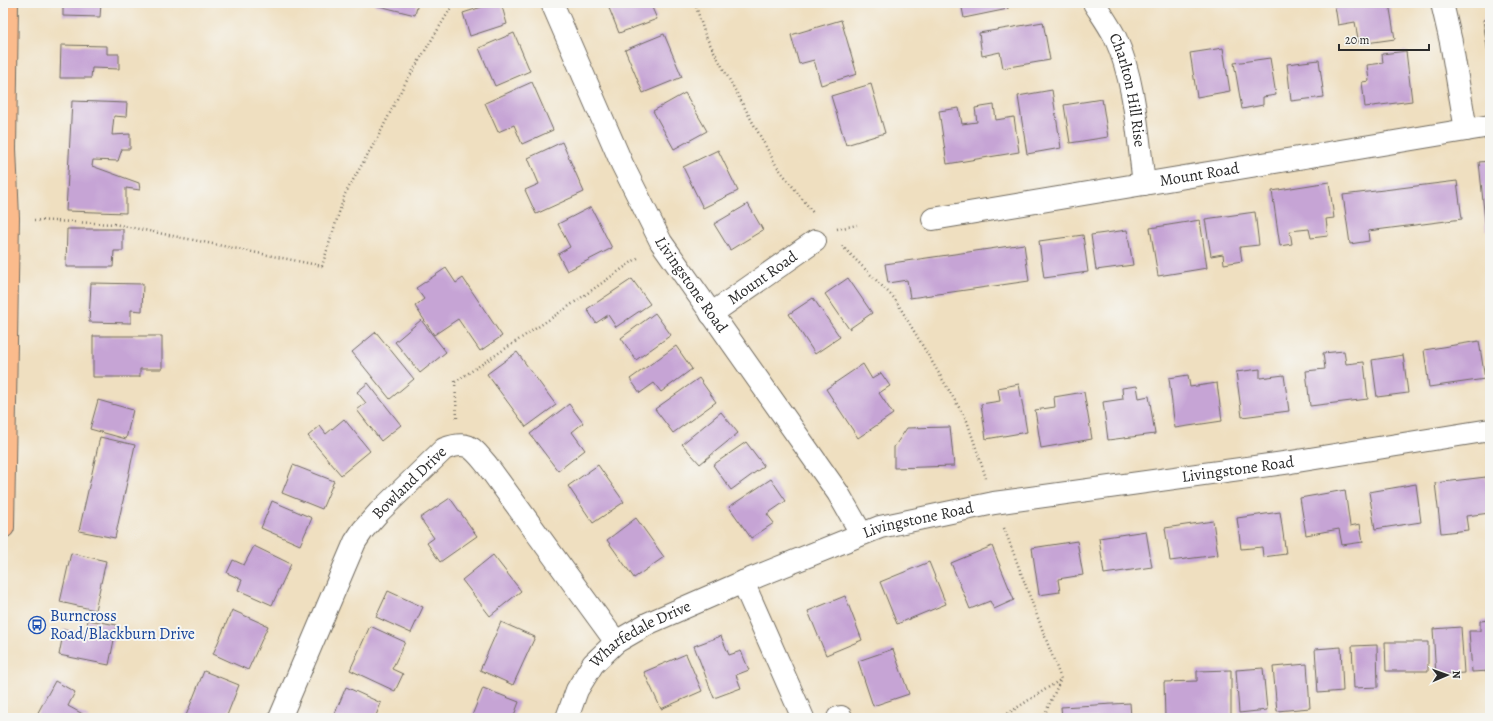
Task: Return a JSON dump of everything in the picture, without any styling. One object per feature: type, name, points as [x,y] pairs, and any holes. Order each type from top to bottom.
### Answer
[{"type":"main road","points":[[3,527],[8,218],[4,149],[6,3]]},
{"type":"street","name":"Livingstone Road","points":[[552,3],[622,164],[661,242],[838,493],[861,533],[880,527],[994,503],[1291,462],[1490,430]]},
{"type":"street","name":"Charlton Hill Rise","points":[[1094,3],[1114,36],[1123,58],[1137,133],[1144,184]]},
{"type":"street","points":[[1442,3],[1451,42],[1466,130]]},
{"type":"street","name":"Mount Road","points":[[933,219],[1490,126]]},
{"type":"street","name":"Mount Road","points":[[711,314],[815,241]]},
{"type":"street","name":"Bowland Drive","points":[[280,718],[346,560],[363,530],[444,449],[458,444],[473,449],[487,465],[616,642]]},
{"type":"street","name":"Wharfedale Drive","points":[[567,718],[577,690],[593,664],[616,642],[649,623],[861,533]]},
{"type":"street","points":[[744,582],[803,718]]},
{"type":"path","points":[[8,218],[114,224],[322,266],[345,194],[379,135],[403,87],[454,3]]},
{"type":"path","points":[[695,3],[705,35],[776,165],[817,219]]},
{"type":"path","points":[[458,444],[455,382],[565,309],[661,242]]},
{"type":"path","points":[[837,242],[895,299],[967,421],[994,503],[1061,679],[1043,718]]},
{"type":"path","points":[[1001,718],[1061,679]]},
{"type":"building","points":[[63,3],[101,3],[100,17],[63,16]]},
{"type":"building","points":[[375,3],[418,3],[415,15],[375,5]]},
{"type":"building","points":[[494,3],[501,3],[507,24],[470,36],[463,13]]},
{"type":"building","points":[[607,3],[650,3],[657,19],[619,33]]},
{"type":"building","points":[[961,3],[1007,3],[1008,9],[964,18]]},
{"type":"building","points":[[1357,3],[1389,3],[1395,39],[1359,44],[1355,22],[1338,25],[1335,6]]},
{"type":"building","points":[[1490,19],[1490,60],[1489,61],[1483,20]]},
{"type":"building","points":[[841,20],[857,74],[821,85],[814,60],[799,64],[791,35]]},
{"type":"building","points":[[1043,22],[1050,60],[1003,68],[1000,52],[982,56],[979,33]]},
{"type":"building","points":[[514,33],[530,71],[495,86],[479,48]]},
{"type":"building","points":[[664,34],[682,77],[643,93],[625,50]]},
{"type":"building","points":[[61,45],[107,46],[107,54],[119,54],[119,69],[92,68],[91,78],[60,78]]},
{"type":"building","points":[[1223,48],[1230,91],[1197,97],[1190,53]]},
{"type":"building","points":[[1406,51],[1412,101],[1365,107],[1362,82],[1369,81],[1367,65],[1383,63],[1382,54]]},
{"type":"building","points":[[1270,58],[1276,95],[1263,97],[1263,105],[1242,109],[1234,63]]},
{"type":"building","points":[[1319,60],[1324,97],[1291,101],[1287,64]]},
{"type":"building","points":[[532,82],[553,130],[522,144],[514,125],[498,132],[485,103]]},
{"type":"building","points":[[871,84],[885,133],[846,145],[831,96]]},
{"type":"building","points":[[1052,90],[1061,148],[1027,154],[1018,96]]},
{"type":"building","points":[[685,93],[707,131],[674,149],[653,111]]},
{"type":"building","points":[[1102,99],[1108,137],[1070,143],[1064,105]]},
{"type":"building","points":[[72,101],[127,103],[126,117],[114,116],[112,135],[130,134],[130,149],[122,149],[118,161],[93,160],[92,166],[139,183],[140,190],[126,188],[126,213],[66,211]]},
{"type":"building","points":[[994,105],[996,120],[1014,117],[1019,152],[947,164],[939,111],[959,108],[962,124],[977,122],[975,108]]},
{"type":"building","points":[[562,142],[584,192],[536,214],[525,190],[539,184],[528,158]]},
{"type":"building","points":[[718,150],[738,191],[703,208],[683,167]]},
{"type":"building","points":[[1490,161],[1490,230],[1486,231],[1479,162]]},
{"type":"building","points":[[1457,181],[1462,219],[1368,231],[1369,241],[1350,244],[1343,195]]},
{"type":"building","points":[[1329,182],[1334,218],[1326,219],[1328,236],[1311,238],[1309,229],[1290,231],[1292,244],[1280,246],[1272,191]]},
{"type":"building","points":[[748,204],[763,230],[730,250],[714,224]]},
{"type":"building","points":[[591,207],[612,248],[567,271],[558,254],[570,247],[558,224]]},
{"type":"building","points":[[1255,212],[1259,245],[1240,247],[1242,261],[1224,264],[1223,254],[1211,256],[1205,219]]},
{"type":"building","points":[[1200,220],[1207,268],[1158,276],[1150,228]]},
{"type":"building","points":[[67,229],[123,229],[123,251],[114,251],[113,267],[66,267]]},
{"type":"building","points":[[1127,230],[1133,265],[1096,270],[1091,235]]},
{"type":"building","points":[[1083,235],[1088,272],[1044,278],[1039,241]]},
{"type":"building","points":[[1024,244],[1029,281],[910,298],[907,280],[888,283],[885,264]]},
{"type":"building","points":[[446,268],[456,283],[463,278],[502,336],[480,351],[458,319],[434,335],[415,306],[424,299],[416,288]]},
{"type":"building","points":[[848,278],[872,313],[849,329],[825,294]]},
{"type":"building","points":[[632,279],[650,304],[616,327],[608,315],[596,323],[587,309]]},
{"type":"building","points":[[91,283],[143,284],[142,311],[131,310],[131,323],[89,322]]},
{"type":"building","points":[[813,298],[840,337],[815,354],[789,314]]},
{"type":"building","points":[[655,313],[671,335],[636,360],[621,338]]},
{"type":"building","points":[[421,320],[446,352],[420,373],[395,342]]},
{"type":"building","points":[[376,332],[414,379],[390,399],[352,352]]},
{"type":"building","points":[[93,336],[162,336],[162,369],[140,369],[140,377],[93,377]]},
{"type":"building","points":[[1479,341],[1485,379],[1429,387],[1424,350]]},
{"type":"building","points":[[676,346],[692,369],[661,392],[654,383],[640,393],[630,379]]},
{"type":"building","points":[[1344,351],[1346,364],[1364,362],[1368,399],[1310,406],[1306,371],[1325,369],[1323,353]]},
{"type":"building","points":[[517,352],[556,405],[526,427],[487,374]]},
{"type":"building","points":[[1403,355],[1408,393],[1377,397],[1372,360]]},
{"type":"building","points":[[863,364],[872,379],[881,373],[890,386],[879,393],[893,414],[858,438],[826,389]]},
{"type":"building","points":[[1260,369],[1260,378],[1284,375],[1289,411],[1242,417],[1236,372]]},
{"type":"building","points":[[1188,375],[1190,387],[1217,383],[1222,421],[1175,428],[1169,378]]},
{"type":"building","points":[[699,378],[716,402],[673,433],[655,409]]},
{"type":"building","points":[[368,383],[401,425],[381,441],[357,410],[366,403],[357,392]]},
{"type":"building","points":[[1019,384],[1027,432],[986,439],[981,404],[1000,401],[998,388]]},
{"type":"building","points":[[1137,386],[1139,398],[1149,396],[1155,434],[1108,440],[1103,402],[1123,399],[1122,388]]},
{"type":"building","points":[[1084,392],[1092,439],[1041,448],[1035,410],[1055,407],[1054,397]]},
{"type":"building","points":[[98,400],[133,410],[126,439],[90,429]]},
{"type":"building","points":[[569,404],[583,423],[572,432],[585,450],[558,471],[530,434]]},
{"type":"building","points":[[721,412],[738,433],[700,464],[682,444]]},
{"type":"building","points":[[344,419],[370,451],[341,475],[308,436],[320,426],[326,434]]},
{"type":"building","points":[[950,427],[954,466],[894,468],[894,447],[907,428]]},
{"type":"building","points":[[100,437],[135,445],[115,538],[79,531]]},
{"type":"building","points":[[746,442],[764,466],[731,490],[713,465]]},
{"type":"building","points":[[293,465],[334,481],[322,509],[282,493]]},
{"type":"building","points":[[598,465],[624,502],[593,523],[568,486]]},
{"type":"building","points":[[1486,477],[1490,513],[1466,516],[1468,530],[1441,533],[1435,483]]},
{"type":"building","points":[[771,479],[786,501],[767,514],[774,523],[751,538],[729,507]]},
{"type":"building","points":[[1416,484],[1421,522],[1375,529],[1369,492]]},
{"type":"building","points":[[1345,490],[1350,526],[1360,524],[1363,542],[1342,545],[1339,529],[1306,535],[1300,498]]},
{"type":"building","points":[[450,498],[477,536],[440,562],[427,543],[434,538],[420,518]]},
{"type":"building","points":[[272,501],[312,518],[300,545],[261,528]]},
{"type":"building","points":[[1280,512],[1286,554],[1263,557],[1262,547],[1241,549],[1237,518]]},
{"type":"building","points":[[636,518],[664,557],[634,578],[607,540]]},
{"type":"building","points":[[1213,521],[1218,555],[1170,561],[1165,528]]},
{"type":"building","points":[[1146,531],[1152,567],[1104,574],[1099,538]]},
{"type":"building","points":[[1077,541],[1083,575],[1058,579],[1060,592],[1039,595],[1032,548]]},
{"type":"building","points":[[254,546],[291,564],[272,605],[238,590],[242,580],[227,573],[233,560],[244,565]]},
{"type":"building","points":[[992,546],[1014,600],[994,609],[990,601],[970,609],[951,563]]},
{"type":"building","points":[[71,553],[106,561],[95,610],[60,602]]},
{"type":"building","points":[[493,555],[521,591],[490,616],[462,580]]},
{"type":"building","points":[[929,562],[946,604],[897,624],[880,582]]},
{"type":"building","points":[[388,591],[423,607],[411,633],[376,617]]},
{"type":"building","points":[[845,596],[862,640],[826,655],[808,611]]},
{"type":"building","points":[[232,610],[268,626],[248,670],[213,654]]},
{"type":"building","points":[[88,620],[117,625],[109,665],[59,655],[64,629],[86,633]]},
{"type":"building","points":[[1490,620],[1490,671],[1472,672],[1469,631],[1480,631],[1480,621]]},
{"type":"building","points":[[501,622],[535,637],[513,685],[480,670]]},
{"type":"building","points":[[370,626],[405,642],[392,669],[403,674],[395,691],[350,670]]},
{"type":"building","points":[[1461,627],[1464,673],[1436,675],[1433,629]]},
{"type":"building","points":[[721,636],[729,655],[741,651],[749,670],[736,675],[741,688],[714,698],[694,646]]},
{"type":"building","points":[[1385,642],[1428,642],[1428,671],[1386,671]]},
{"type":"building","points":[[1377,645],[1378,687],[1354,688],[1352,646]]},
{"type":"building","points":[[1341,647],[1343,691],[1318,693],[1315,649]]},
{"type":"building","points":[[893,649],[909,694],[873,706],[858,661]]},
{"type":"building","points":[[686,654],[702,691],[661,709],[644,672]]},
{"type":"building","points":[[1307,664],[1310,708],[1277,711],[1273,667]]},
{"type":"building","points":[[1263,668],[1267,710],[1239,713],[1236,670]]},
{"type":"building","points":[[1231,670],[1231,718],[1165,718],[1164,682],[1197,681],[1197,671]]},
{"type":"building","points":[[204,671],[239,685],[226,718],[185,718]]},
{"type":"building","points":[[55,681],[75,692],[68,706],[90,718],[35,718]]},
{"type":"building","points":[[346,687],[381,703],[375,718],[333,718]]},
{"type":"building","points":[[483,688],[519,702],[513,718],[471,718]]},
{"type":"building","points":[[1130,703],[1131,718],[1062,718],[1061,707]]},
{"type":"place","name":"Burncross Road/Blackburn Drive","points":[[37,625]]}]
